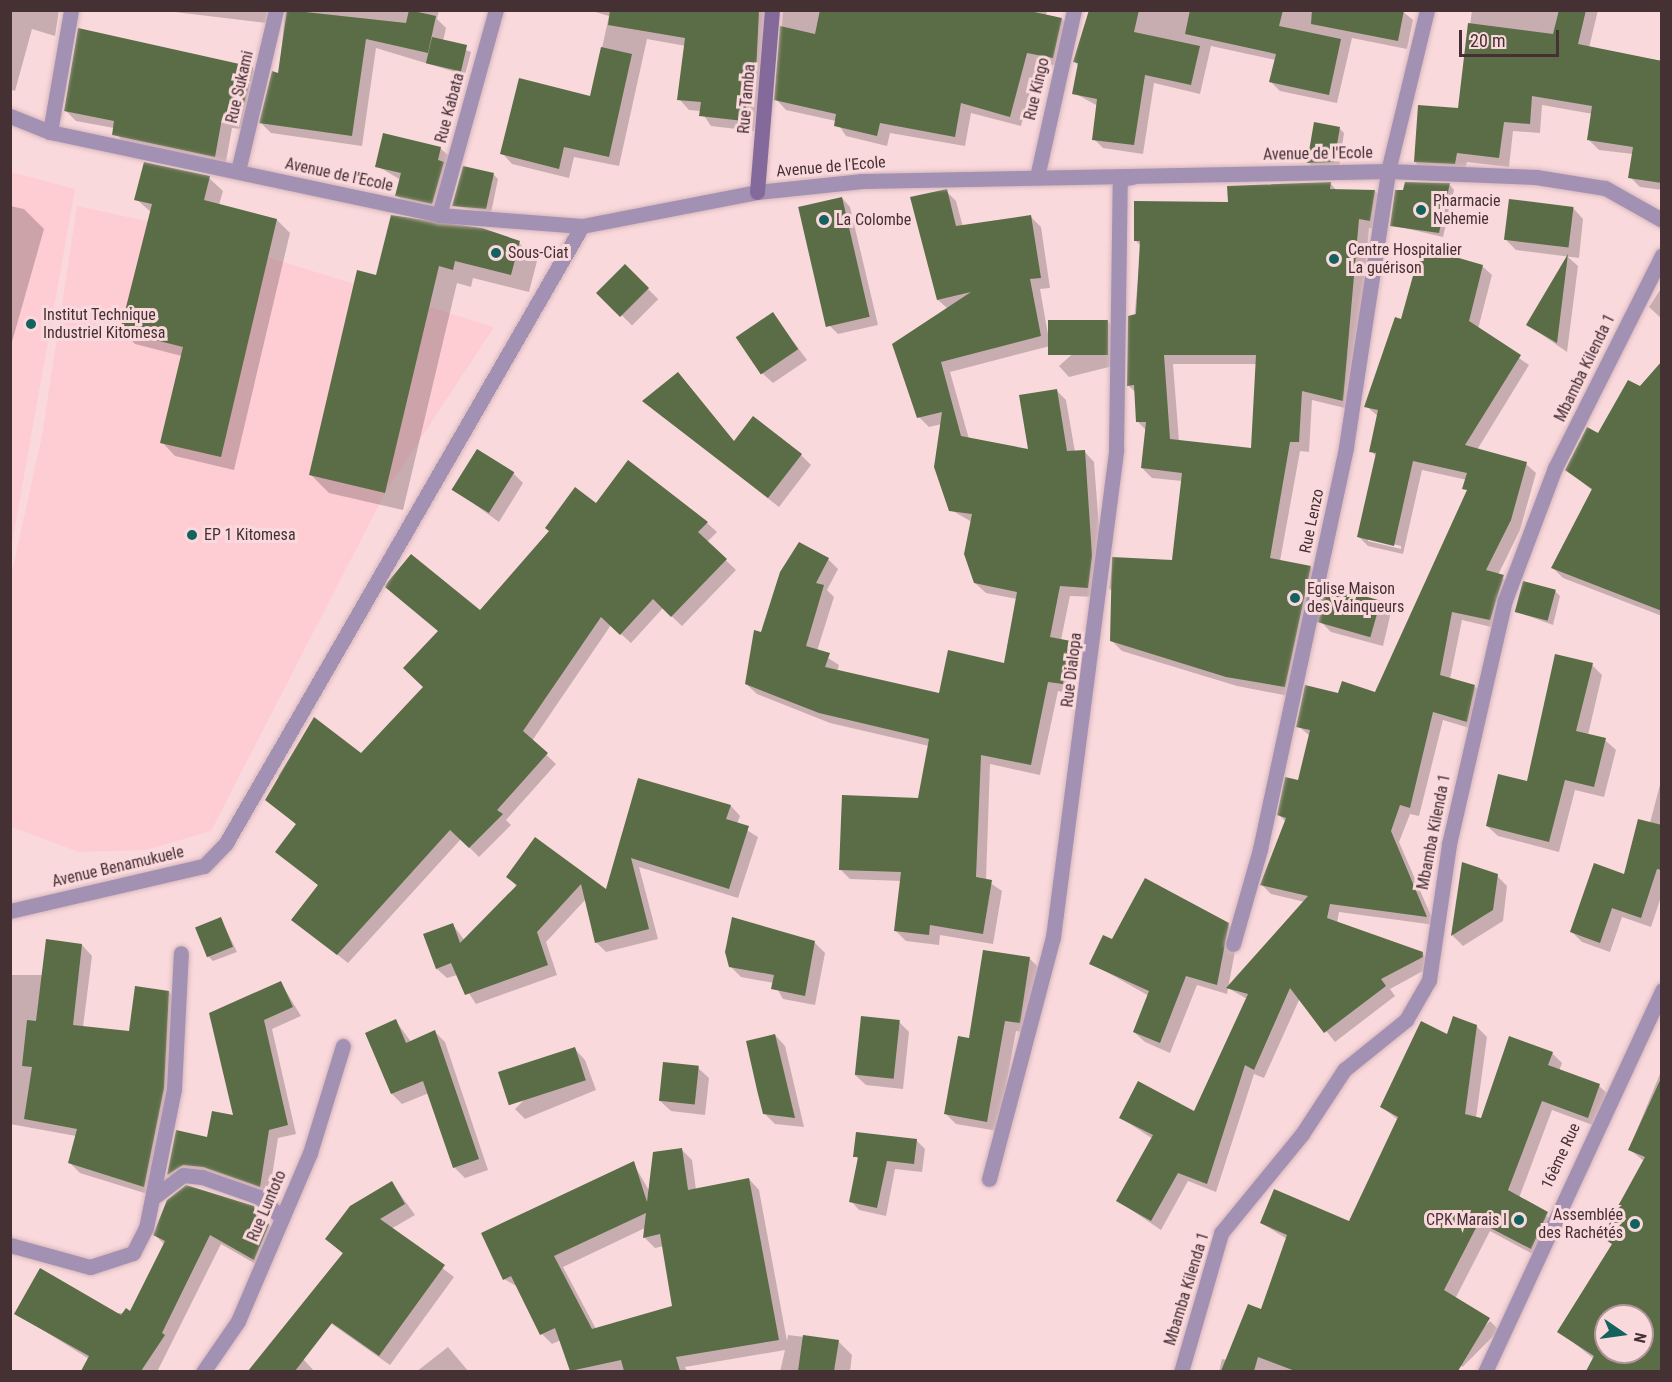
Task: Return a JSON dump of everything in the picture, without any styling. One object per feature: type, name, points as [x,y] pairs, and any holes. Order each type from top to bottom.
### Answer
[{"type":"street","points":[[50,132],[71,10]]},
{"type":"street","name":"Rue Sukami","points":[[238,171],[276,10]]},
{"type":"street","name":"Rue Kabata","points":[[439,214],[496,10]]},
{"type":"street","name":"Rue Tamba","points":[[757,192],[772,10]]},
{"type":"street","name":"Rue Kingo","points":[[1037,177],[1074,10]]},
{"type":"street","name":"Rue Lenzo","points":[[1233,944],[1260,849],[1346,447],[1388,171],[1427,10]]},
{"type":"street","name":"Avenue de l'Ecole","points":[[10,116],[50,132],[439,214],[582,226],[757,192],[862,180],[1388,171],[1536,177],[1605,188],[1662,220]]},
{"type":"street","name":"Rue Dialopa","points":[[989,1179],[1053,938],[1116,450],[1120,179],[1142,175]]},
{"type":"street","name":"Avenue Benamukuele","points":[[10,910],[204,866],[226,843],[582,226]]},
{"type":"street","name":"Mbamba Kilenda 1","points":[[1181,1371],[1221,1233],[1302,1134],[1344,1070],[1406,1020],[1429,980],[1449,844],[1505,600],[1555,468],[1662,255]]},
{"type":"street","points":[[10,1245],[90,1267],[133,1253],[154,1197],[174,1089],[181,954]]},
{"type":"street","name":"16ème Rue","points":[[1485,1371],[1585,1146],[1662,990]]},
{"type":"street","name":"Rue Luntoto","points":[[203,1371],[238,1322],[310,1153],[343,1046]]},
{"type":"street","points":[[154,1197],[183,1175],[202,1177],[259,1197],[282,1218]]},
{"type":"shaded area","name":"Institut Technique Industriel Kitomesa","points":[[10,172],[75,189],[11,549]]},
{"type":"shaded area","name":"EP 1 Kitomesa","points":[[77,206],[160,224],[494,327],[385,493],[211,831],[146,850],[79,852],[11,827],[11,576],[42,436]]},
{"type":"building","points":[[287,10],[406,23],[409,10],[436,16],[428,53],[366,39],[352,136],[259,123],[272,71],[278,73]]},
{"type":"building","points":[[610,10],[759,10],[755,95],[748,94],[744,121],[699,116],[701,102],[677,100],[685,38],[608,25]]},
{"type":"building","points":[[820,10],[1025,10],[1062,18],[1053,58],[1027,53],[1010,117],[961,103],[955,137],[880,123],[877,136],[834,126],[836,114],[774,100],[780,26],[815,34]]},
{"type":"building","points":[[1089,10],[1139,10],[1134,32],[1200,46],[1191,85],[1145,75],[1134,145],[1092,140],[1097,99],[1072,94],[1078,63],[1073,62]]},
{"type":"building","points":[[1190,10],[1283,10],[1279,26],[1341,39],[1329,95],[1269,82],[1276,54],[1185,34]]},
{"type":"building","points":[[1312,10],[1404,10],[1398,41],[1311,24]]},
{"type":"building","points":[[1559,10],[1586,10],[1578,44],[1662,61],[1662,183],[1628,178],[1633,147],[1587,140],[1592,106],[1532,96],[1530,124],[1504,122],[1499,158],[1457,153],[1455,164],[1414,162],[1418,105],[1458,108],[1468,23],[1553,34]]},
{"type":"building","points":[[78,28],[253,67],[240,120],[222,118],[215,157],[112,135],[114,121],[64,111]]},
{"type":"building","points":[[432,37],[467,45],[461,71],[426,63]]},
{"type":"building","points":[[601,47],[632,54],[609,157],[564,147],[559,169],[500,154],[519,78],[590,96]]},
{"type":"building","points":[[1314,122],[1340,127],[1334,162],[1307,163]]},
{"type":"building","points":[[383,133],[441,147],[438,160],[444,162],[432,204],[395,196],[401,173],[375,167]]},
{"type":"building","points":[[144,162],[210,176],[204,200],[277,219],[221,457],[160,443],[183,347],[120,331],[152,204],[134,200]]},
{"type":"building","points":[[463,166],[494,173],[486,209],[452,206]]},
{"type":"building","points":[[1331,182],[1330,189],[1375,190],[1370,221],[1359,219],[1343,401],[1302,391],[1299,442],[1290,442],[1270,558],[1311,566],[1285,687],[1226,677],[1110,641],[1112,557],[1172,560],[1182,473],[1141,468],[1146,422],[1136,422],[1134,385],[1127,386],[1128,316],[1136,314],[1140,241],[1134,241],[1134,201],[1228,202],[1227,186]],"holes":[[[1164,355],[1256,355],[1251,448],[1170,439]]]},
{"type":"building","name":"Pharmacie Nehemie","points":[[1405,182],[1450,183],[1439,233],[1390,226],[1395,190],[1403,190]]},
{"type":"building","points":[[947,189],[956,226],[1031,215],[1041,278],[1030,279],[1041,336],[941,362],[961,436],[1028,449],[1019,395],[1057,389],[1067,451],[1085,450],[1092,556],[1088,588],[1060,586],[1050,637],[1071,641],[1063,684],[1048,682],[1031,765],[981,755],[976,877],[992,880],[983,934],[930,925],[929,935],[894,931],[901,872],[839,870],[842,795],[918,798],[929,739],[819,713],[745,684],[754,630],[761,632],[780,572],[799,542],[829,558],[816,583],[824,585],[806,646],[830,653],[825,667],[939,693],[948,650],[1004,663],[1017,592],[974,583],[964,554],[972,514],[949,511],[934,467],[942,412],[917,418],[892,344],[971,292],[937,300],[910,197]]},
{"type":"building","points":[[842,197],[870,317],[826,327],[798,207]]},
{"type":"building","points":[[1509,199],[1574,207],[1569,248],[1504,240]]},
{"type":"building","points":[[391,215],[482,228],[520,241],[511,275],[455,261],[453,270],[439,266],[385,493],[309,475],[357,270],[376,275]]},
{"type":"building","points":[[1421,247],[1483,265],[1469,321],[1521,355],[1465,445],[1527,462],[1511,520],[1486,570],[1504,575],[1490,620],[1452,612],[1440,675],[1475,685],[1467,722],[1433,712],[1410,808],[1400,805],[1391,831],[1427,917],[1330,904],[1327,918],[1423,952],[1423,957],[1381,979],[1386,986],[1324,1033],[1290,988],[1254,1070],[1245,1065],[1207,1184],[1178,1173],[1151,1221],[1116,1201],[1153,1135],[1119,1118],[1138,1081],[1194,1111],[1248,994],[1226,988],[1308,896],[1260,885],[1286,818],[1277,815],[1285,777],[1298,780],[1310,730],[1296,727],[1305,685],[1338,693],[1342,681],[1375,692],[1467,490],[1462,489],[1467,473],[1413,461],[1394,546],[1357,537],[1376,453],[1369,452],[1378,410],[1364,407],[1395,317],[1401,319]]},
{"type":"building","points":[[1568,254],[1557,343],[1526,325]]},
{"type":"building","points":[[625,264],[649,288],[620,317],[596,293]]},
{"type":"building","points":[[773,312],[798,349],[761,374],[736,337]]},
{"type":"building","points":[[1048,320],[1108,320],[1108,355],[1048,355]]},
{"type":"building","points":[[1662,361],[1662,611],[1551,568],[1592,489],[1565,470],[1587,427],[1598,433],[1628,380],[1640,386]]},
{"type":"building","points":[[678,372],[734,441],[753,416],[802,454],[768,498],[642,401]]},
{"type":"building","points":[[477,449],[514,472],[489,513],[452,490]]},
{"type":"building","points":[[628,460],[708,522],[698,532],[727,559],[671,617],[653,599],[620,635],[601,617],[523,731],[548,753],[497,810],[503,814],[469,848],[450,830],[337,955],[291,920],[318,885],[275,852],[296,824],[265,800],[314,717],[361,753],[423,687],[403,668],[438,631],[385,587],[387,583],[411,554],[480,610],[549,531],[545,528],[575,487],[596,503]]},
{"type":"building","points":[[1523,581],[1556,590],[1548,621],[1515,612]]},
{"type":"building","points":[[1326,585],[1381,601],[1370,637],[1316,622]]},
{"type":"building","points":[[1555,654],[1593,663],[1576,731],[1606,738],[1594,787],[1565,780],[1549,842],[1486,826],[1498,774],[1527,781]]},
{"type":"building","points":[[638,778],[731,805],[726,819],[749,826],[729,889],[631,858],[649,929],[595,943],[581,884],[537,932],[548,965],[465,995],[451,963],[436,969],[423,934],[453,923],[460,943],[517,885],[506,877],[535,837],[606,889]]},
{"type":"building","points":[[1638,819],[1662,825],[1662,870],[1657,869],[1641,918],[1612,908],[1600,943],[1570,932],[1594,863],[1624,874]]},
{"type":"building","points":[[1462,862],[1498,874],[1493,910],[1451,936]]},
{"type":"building","points":[[1145,878],[1229,923],[1217,985],[1186,976],[1160,1043],[1133,1032],[1149,991],[1089,964],[1103,935],[1112,939]]},
{"type":"building","points":[[221,917],[233,947],[207,957],[195,927]]},
{"type":"building","points":[[732,917],[815,941],[805,996],[771,989],[774,975],[729,967],[725,952]]},
{"type":"building","points":[[46,939],[82,944],[73,1025],[129,1031],[135,986],[169,991],[164,1088],[144,1187],[68,1163],[77,1129],[24,1119],[32,1067],[22,1066],[27,1020],[36,1021]]},
{"type":"building","points":[[983,950],[1030,957],[1020,1023],[1005,1021],[987,1122],[944,1114],[958,1036],[969,1038]]},
{"type":"building","points":[[281,981],[293,1007],[264,1020],[288,1125],[269,1130],[260,1187],[203,1167],[183,1165],[167,1175],[176,1130],[207,1137],[212,1111],[233,1115],[209,1013]]},
{"type":"building","points":[[861,1016],[900,1020],[894,1079],[855,1075]]},
{"type":"building","points":[[1453,1016],[1477,1025],[1465,1114],[1481,1118],[1509,1036],[1553,1052],[1548,1065],[1600,1084],[1588,1118],[1542,1101],[1508,1190],[1548,1212],[1531,1249],[1479,1222],[1444,1290],[1490,1318],[1458,1371],[1295,1371],[1258,1357],[1254,1371],[1221,1371],[1248,1304],[1261,1309],[1287,1235],[1260,1223],[1274,1189],[1349,1221],[1398,1117],[1380,1107],[1421,1021],[1447,1034]]},
{"type":"building","points":[[396,1019],[406,1043],[435,1030],[479,1159],[453,1168],[423,1081],[391,1094],[365,1033]]},
{"type":"building","points":[[775,1034],[795,1118],[763,1114],[757,1090],[746,1041]]},
{"type":"building","points":[[575,1047],[586,1080],[509,1105],[498,1072]]},
{"type":"building","points":[[663,1062],[699,1066],[695,1105],[659,1101]]},
{"type":"building","points":[[1662,1076],[1662,1371],[1586,1371],[1594,1356],[1557,1332],[1612,1244],[1601,1237],[1645,1157],[1628,1150]]},
{"type":"building","points":[[856,1132],[917,1139],[914,1164],[887,1161],[877,1208],[849,1202],[858,1157],[853,1157]]},
{"type":"building","points":[[682,1148],[688,1190],[749,1178],[779,1340],[676,1357],[680,1371],[624,1371],[621,1360],[570,1371],[555,1328],[540,1335],[511,1276],[503,1280],[481,1233],[634,1161],[647,1202],[653,1152]],"holes":[[[646,1213],[643,1238],[660,1234],[672,1306],[592,1329],[554,1256]]]},
{"type":"building","points":[[392,1181],[405,1204],[380,1219],[445,1265],[379,1356],[332,1323],[295,1371],[248,1371],[343,1253],[325,1239],[350,1206]]},
{"type":"building","points":[[186,1185],[254,1206],[256,1216],[269,1224],[254,1260],[210,1235],[162,1333],[165,1335],[141,1371],[81,1371],[89,1356],[14,1314],[40,1268],[121,1315],[126,1308],[130,1311],[165,1241],[153,1235],[167,1200]]},
{"type":"building","points":[[803,1335],[839,1340],[834,1371],[798,1371]]},
{"type":"place","name":"Pharmacie Nehemie","points":[[1421,210]]},
{"type":"place","name":"La Colombe","points":[[824,220]]},
{"type":"place","name":"Sous-Ciat","points":[[496,253]]},
{"type":"place","name":"Centre Hospitalier La guérison","points":[[1334,259]]},
{"type":"place","name":"Institut Technique Industriel Kitomesa","points":[[31,324]]},
{"type":"place","name":"EP 1 Kitomesa","points":[[192,535]]},
{"type":"place","name":"Eglise Maison des Vainqueurs","points":[[1295,598]]},
{"type":"place","name":"CPK Marais I","points":[[1519,1220]]},
{"type":"place","name":"Assemblée des Rachétés","points":[[1635,1224]]}]
